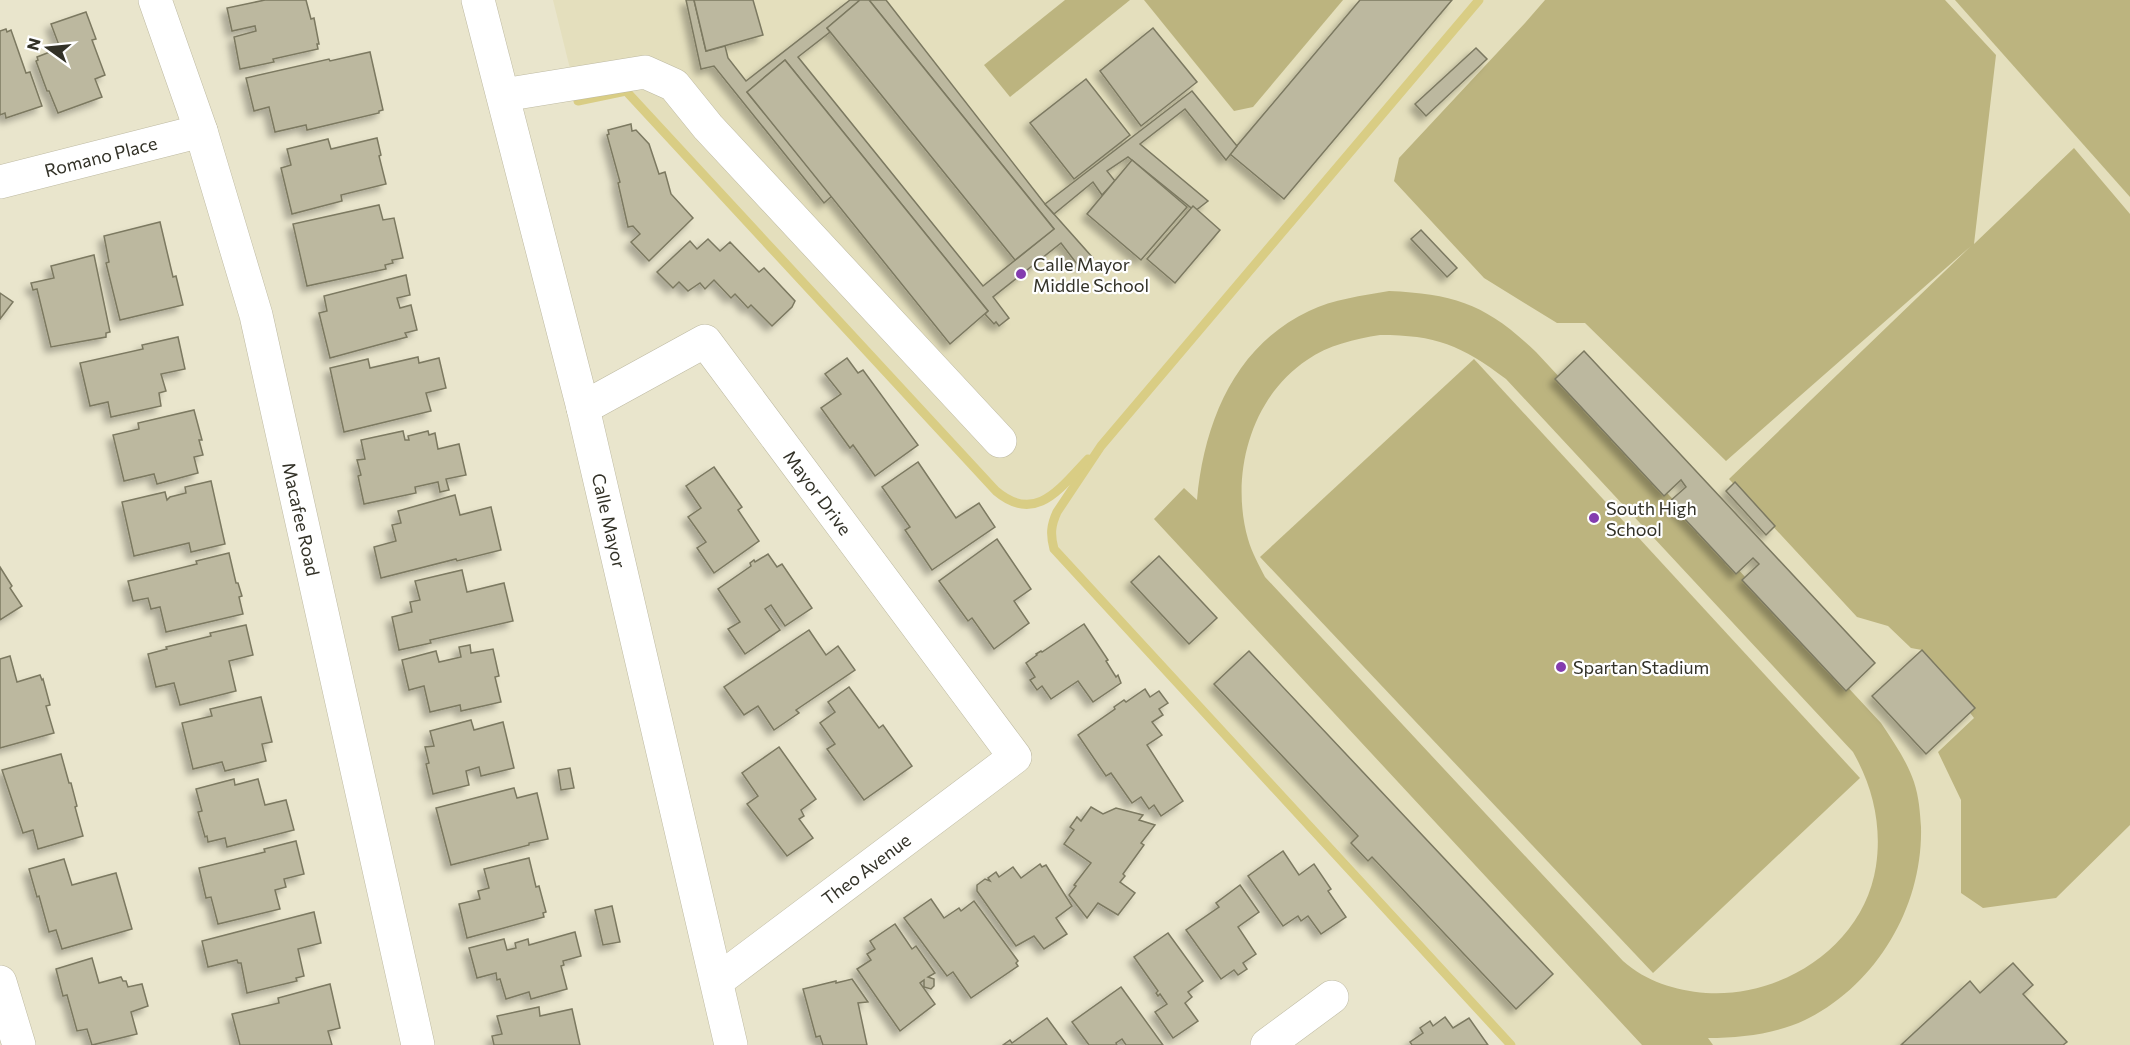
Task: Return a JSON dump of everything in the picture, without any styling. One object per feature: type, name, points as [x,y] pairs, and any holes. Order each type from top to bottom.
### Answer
[{"type":"street","name":"Macafee Road","points":[[155,0],[201,131],[256,315],[418,1045]]},
{"type":"street","name":"Calle Mayor","points":[[478,0],[583,408],[730,1045]]},
{"type":"street","points":[[503,95],[645,72],[674,85],[708,127],[1000,441]]},
{"type":"street","name":"Romano Place","points":[[0,182],[201,131]]},
{"type":"street","name":"Mayor Drive","points":[[583,408],[705,340],[1015,757]]},
{"type":"street","name":"Theo Avenue","points":[[717,981],[1015,757]]},
{"type":"street","points":[[0,982],[19,1045]]},
{"type":"street","points":[[1267,1045],[1332,997]]},
{"type":"shaded area","name":"South High School","points":[[553,0],[2130,0],[2130,1045],[1511,1045],[1054,549],[1050,536],[1066,500],[1099,449],[1054,494],[1043,501],[1031,505],[1006,500],[626,91],[578,101]]},
{"type":"shaded area","points":[[1065,0],[1130,0],[1010,97],[984,65]]},
{"type":"shaded area","points":[[1144,0],[1343,0],[1253,107],[1234,111]]},
{"type":"shaded area","points":[[1545,0],[1945,0],[1996,55],[1974,244],[2074,148],[2130,214],[2130,825],[2056,898],[1983,908],[1961,893],[1961,800],[1938,752],[1974,718],[1922,650],[1911,648],[1888,626],[1857,617],[1729,479],[1971,246],[1726,461],[1585,323],[1557,323],[1484,278],[1394,181],[1399,158]]},
{"type":"shaded area","points":[[1955,0],[2130,0],[2130,197]]},
{"type":"shaded area","points":[[1389,291],[1433,295],[1469,305],[1502,323],[1536,352],[1881,723],[1895,744],[1911,774],[1919,804],[1920,857],[1914,886],[1891,940],[1854,986],[1831,1005],[1805,1020],[1782,1029],[1745,1036],[1708,1038],[1713,1045],[1642,1045],[1154,519],[1184,488],[1197,500],[1207,442],[1216,415],[1228,389],[1261,344],[1283,326],[1318,307]],"holes":[[[1400,335],[1447,344],[1475,358],[1506,379],[1853,752],[1866,779],[1874,807],[1878,836],[1876,866],[1868,895],[1855,920],[1837,943],[1815,961],[1790,976],[1763,987],[1735,992],[1706,993],[1683,990],[1651,980],[1632,968],[1265,577],[1248,539],[1243,515],[1242,490],[1249,440],[1271,395],[1287,376],[1315,355],[1342,343],[1361,338]]]},
{"type":"shaded area","name":"Spartan Stadium","points":[[1474,359],[1860,778],[1653,973],[1260,557]]},
{"type":"building","points":[[265,0],[306,0],[311,19],[314,18],[318,49],[240,69],[234,37],[256,31],[255,26],[232,31],[227,8]]},
{"type":"building","points":[[686,0],[694,0],[706,51],[725,46],[728,58],[746,81],[850,0],[860,0],[827,28],[830,32],[798,57],[983,286],[1054,229],[869,0],[886,0],[1045,204],[1093,258],[1083,266],[1080,262],[1077,264],[1061,243],[993,297],[1009,318],[999,326],[996,322],[994,324],[985,314],[988,311],[785,60],[747,92],[832,196],[824,203],[714,66],[701,69]]},
{"type":"building","points":[[694,0],[753,0],[763,35],[706,51]]},
{"type":"building","points":[[860,0],[869,0],[1054,229],[1015,260],[827,28]]},
{"type":"building","points":[[1360,0],[1452,0],[1284,199],[1230,154]]},
{"type":"building","points":[[86,12],[96,39],[92,40],[105,75],[95,79],[102,97],[58,113],[47,91],[36,61],[37,57],[60,48],[51,24]]},
{"type":"building","points":[[1153,28],[1197,82],[1141,126],[1100,71]]},
{"type":"building","points":[[6,29],[7,32],[11,30],[26,73],[30,72],[42,106],[6,118],[5,113],[0,115],[0,31]]},
{"type":"building","points":[[1476,48],[1487,59],[1426,116],[1415,104]]},
{"type":"building","points":[[370,52],[383,110],[379,113],[307,130],[306,125],[275,132],[269,107],[254,111],[246,78]]},
{"type":"building","points":[[785,60],[988,311],[950,344],[747,92]]},
{"type":"building","points":[[1086,79],[1130,135],[1074,179],[1030,123]]},
{"type":"building","points":[[1192,91],[1237,146],[1226,160],[1185,109],[1140,144],[1208,201],[1195,211],[1128,157],[1107,171],[1115,181],[1102,195],[1093,182],[1054,214],[1045,204]]},
{"type":"building","points":[[631,124],[632,131],[636,130],[649,144],[659,174],[665,172],[671,194],[693,218],[649,261],[631,242],[640,234],[633,226],[628,227],[618,183],[620,182],[607,135],[608,130]]},
{"type":"building","points":[[377,138],[386,184],[341,195],[342,201],[292,214],[281,168],[291,165],[287,149],[328,139],[331,149]]},
{"type":"building","points":[[1132,160],[1187,207],[1141,260],[1087,214]]},
{"type":"building","points":[[379,205],[383,220],[394,218],[403,258],[392,260],[393,263],[385,265],[386,269],[307,286],[293,224]]},
{"type":"building","points":[[1193,206],[1220,230],[1175,283],[1147,259]]},
{"type":"building","points":[[160,222],[173,277],[176,276],[183,305],[120,320],[106,263],[109,262],[104,236]]},
{"type":"building","points":[[1421,230],[1457,268],[1447,277],[1411,239]]},
{"type":"building","points":[[708,239],[720,251],[730,242],[759,272],[764,268],[795,301],[792,307],[772,326],[751,305],[748,308],[735,294],[731,298],[714,280],[705,289],[700,283],[688,291],[679,282],[673,288],[657,272],[690,241],[697,249]]},
{"type":"building","points":[[94,255],[110,332],[106,333],[106,337],[51,347],[37,289],[33,290],[31,283],[54,278],[51,266]]},
{"type":"building","points":[[406,275],[410,295],[397,298],[400,308],[411,305],[417,330],[405,333],[407,337],[330,358],[319,313],[327,311],[324,296]]},
{"type":"building","points":[[0,293],[13,302],[0,319]]},
{"type":"building","points":[[178,337],[185,369],[161,374],[166,391],[159,393],[161,406],[111,417],[108,402],[90,406],[80,363],[143,349],[142,345]]},
{"type":"building","points":[[1584,351],[1875,663],[1846,691],[1742,580],[1759,564],[1753,558],[1736,574],[1669,502],[1686,487],[1681,480],[1664,496],[1555,379]]},
{"type":"building","points":[[418,357],[419,363],[439,358],[446,388],[426,393],[431,411],[344,432],[330,368],[368,359],[370,368]]},
{"type":"building","points":[[847,358],[858,373],[863,370],[918,445],[875,476],[853,445],[850,448],[821,408],[841,394],[825,374]]},
{"type":"building","points":[[194,410],[202,440],[199,440],[203,455],[194,457],[198,473],[157,484],[154,474],[124,481],[113,435],[139,429],[138,423]]},
{"type":"building","points":[[403,431],[405,440],[409,440],[408,436],[428,431],[429,435],[435,433],[438,449],[459,444],[466,475],[446,479],[449,490],[440,492],[438,482],[415,487],[416,493],[364,504],[357,460],[365,459],[361,440]]},
{"type":"building","points":[[918,462],[956,518],[979,503],[995,527],[932,570],[905,530],[910,527],[882,487]]},
{"type":"building","points":[[714,467],[742,507],[738,510],[759,541],[714,573],[697,548],[706,542],[688,517],[701,508],[686,486]]},
{"type":"building","points":[[211,481],[225,544],[191,552],[189,543],[134,556],[122,502],[165,492],[167,500],[186,493],[185,487]]},
{"type":"building","points":[[1735,482],[1775,526],[1766,535],[1726,491]]},
{"type":"building","points":[[455,495],[460,515],[491,507],[501,550],[381,578],[374,547],[396,541],[392,525],[401,523],[398,511]]},
{"type":"building","points":[[997,539],[1031,589],[1014,601],[1029,623],[994,649],[972,618],[968,621],[939,581]]},
{"type":"building","points":[[229,553],[236,583],[238,583],[242,596],[239,597],[243,614],[166,632],[160,607],[151,609],[148,598],[133,601],[128,581],[197,564],[196,561]]},
{"type":"building","points":[[768,554],[777,567],[782,564],[812,608],[785,626],[771,605],[765,609],[780,630],[745,654],[728,629],[740,622],[718,589],[751,566],[750,563],[754,560],[755,562]]},
{"type":"building","points":[[1159,556],[1217,618],[1189,644],[1131,582]]},
{"type":"building","points":[[0,567],[22,606],[0,620]]},
{"type":"building","points":[[462,570],[467,592],[504,583],[513,621],[430,640],[431,643],[399,650],[392,617],[412,612],[410,602],[420,600],[415,581]]},
{"type":"building","points":[[1084,624],[1121,683],[1093,702],[1078,681],[1051,699],[1042,686],[1037,690],[1030,680],[1035,677],[1026,663],[1036,654]]},
{"type":"building","points":[[246,625],[253,655],[229,661],[236,691],[180,705],[174,683],[156,687],[148,654],[211,636],[210,633]]},
{"type":"building","points":[[809,630],[826,655],[838,646],[855,670],[796,710],[799,713],[774,730],[758,706],[744,715],[724,687]]},
{"type":"building","points":[[470,645],[471,653],[493,649],[499,676],[495,677],[501,702],[461,711],[460,705],[430,712],[424,686],[409,690],[402,660],[436,651],[439,662],[461,657],[459,647]]},
{"type":"building","points":[[1922,650],[1975,708],[1926,754],[1872,696]]},
{"type":"building","points":[[1249,651],[1553,974],[1516,1009],[1372,857],[1368,861],[1351,843],[1358,836],[1214,684]]},
{"type":"building","points":[[10,656],[17,682],[40,675],[43,679],[50,705],[46,706],[54,733],[0,748],[0,659]]},
{"type":"building","points":[[849,687],[879,728],[883,725],[912,766],[864,800],[827,749],[835,744],[820,723],[835,712],[828,702]]},
{"type":"building","points":[[1145,689],[1150,697],[1159,691],[1168,703],[1159,709],[1163,715],[1152,722],[1162,735],[1147,745],[1183,801],[1161,816],[1154,805],[1149,809],[1141,797],[1132,803],[1111,773],[1106,776],[1078,735],[1124,700],[1126,702]]},
{"type":"building","points":[[261,697],[272,742],[262,744],[266,761],[225,771],[222,762],[193,769],[182,723],[212,716],[210,709]]},
{"type":"building","points":[[471,720],[474,730],[503,722],[514,768],[481,776],[479,767],[466,771],[469,785],[433,794],[426,764],[429,763],[425,747],[434,746],[430,731]]},
{"type":"building","points":[[779,747],[816,799],[801,810],[804,816],[799,819],[813,838],[787,856],[747,804],[758,796],[742,773]]},
{"type":"building","points":[[61,754],[69,783],[71,783],[83,836],[38,849],[33,830],[23,833],[2,770]]},
{"type":"building","points":[[570,768],[574,788],[561,790],[558,770]]},
{"type":"building","points":[[234,779],[235,785],[258,779],[265,805],[286,800],[294,830],[227,847],[225,838],[208,842],[198,812],[202,811],[196,789]]},
{"type":"building","points":[[514,788],[517,798],[537,793],[548,839],[451,865],[436,808]]},
{"type":"building","points":[[1091,807],[1103,814],[1116,808],[1143,815],[1139,820],[1155,825],[1141,843],[1144,845],[1123,874],[1125,876],[1120,882],[1135,893],[1118,915],[1098,903],[1087,918],[1069,895],[1091,863],[1064,844],[1074,830],[1070,827],[1077,817],[1081,821]]},
{"type":"building","points":[[296,841],[304,874],[284,879],[286,887],[275,890],[280,909],[218,924],[211,897],[206,898],[199,868],[265,852],[264,849]]},
{"type":"building","points":[[1283,851],[1299,875],[1314,864],[1331,889],[1328,891],[1346,917],[1321,934],[1308,916],[1301,921],[1298,916],[1283,926],[1248,876]]},
{"type":"building","points":[[529,858],[536,887],[539,886],[546,912],[543,913],[544,917],[467,938],[459,904],[480,899],[478,891],[489,888],[484,869]]},
{"type":"building","points":[[64,859],[72,885],[116,873],[132,929],[62,949],[56,930],[49,932],[29,869]]},
{"type":"building","points":[[1040,864],[1042,867],[1046,865],[1072,906],[1056,918],[1067,934],[1044,949],[1034,936],[1016,946],[977,891],[977,885],[985,879],[990,881],[988,878],[996,872],[999,877],[1013,867],[1021,878]]},
{"type":"building","points":[[1240,885],[1259,912],[1238,927],[1256,954],[1243,963],[1247,969],[1238,975],[1234,970],[1221,979],[1186,930],[1219,907],[1216,903]]},
{"type":"building","points":[[931,899],[944,918],[959,908],[961,911],[974,901],[1018,961],[1016,963],[1018,966],[971,998],[953,972],[947,976],[904,918]]},
{"type":"building","points":[[612,906],[620,942],[603,945],[595,910]]},
{"type":"building","points":[[314,912],[321,943],[298,949],[304,976],[296,978],[297,981],[247,993],[241,963],[237,960],[208,967],[202,941]]},
{"type":"building","points":[[895,924],[912,949],[916,946],[935,973],[928,977],[934,979],[934,986],[931,989],[924,987],[924,980],[920,983],[935,1004],[900,1031],[857,969],[871,960],[867,954],[875,949],[870,941]]},
{"type":"building","points":[[575,932],[581,956],[563,961],[564,965],[561,966],[567,989],[531,999],[529,992],[506,999],[496,973],[477,978],[469,948],[504,939],[507,950],[516,948],[515,943],[528,939],[529,945]]},
{"type":"building","points":[[1168,933],[1203,981],[1188,992],[1192,997],[1185,1003],[1198,1021],[1173,1038],[1155,1012],[1167,1004],[1160,994],[1158,996],[1156,993],[1158,991],[1134,957]]},
{"type":"building","points":[[92,958],[99,983],[121,977],[123,981],[126,981],[128,987],[142,984],[148,1006],[131,1012],[137,1034],[92,1045],[87,1029],[77,1031],[67,995],[63,996],[56,969]]},
{"type":"building","points":[[2013,963],[2033,985],[2023,994],[2067,1042],[2063,1045],[1901,1045],[1970,981],[1980,993]]},
{"type":"building","points":[[852,979],[868,1002],[858,1003],[867,1045],[823,1045],[820,1036],[816,1037],[803,989]]},
{"type":"building","points":[[330,984],[340,1028],[328,1031],[332,1045],[240,1045],[232,1014],[279,1003],[278,998]]},
{"type":"building","points":[[1121,987],[1163,1045],[1126,1045],[1122,1039],[1116,1043],[1117,1045],[1089,1045],[1072,1022]]},
{"type":"building","points":[[539,1007],[540,1016],[572,1009],[580,1045],[494,1045],[492,1036],[502,1034],[497,1016]]},
{"type":"building","points":[[1445,1017],[1453,1028],[1469,1018],[1488,1045],[1412,1045],[1410,1042],[1423,1033],[1420,1028],[1430,1021],[1433,1026]]},
{"type":"building","points":[[1047,1018],[1067,1045],[1003,1045],[1010,1040],[1012,1043]]},
{"type":"waterway","points":[[1479,0],[1101,446],[1057,512],[1052,525],[1052,534],[1054,549],[1511,1045]]},
{"type":"waterway","points":[[578,101],[626,91],[996,491],[1010,501],[1023,504],[1036,503],[1047,498],[1068,481],[1088,459]]},
{"type":"place","name":"Calle Mayor Middle School","points":[[1021,274]]},
{"type":"place","name":"South High School","points":[[1594,518]]},
{"type":"place","name":"Spartan Stadium","points":[[1561,667]]}]
